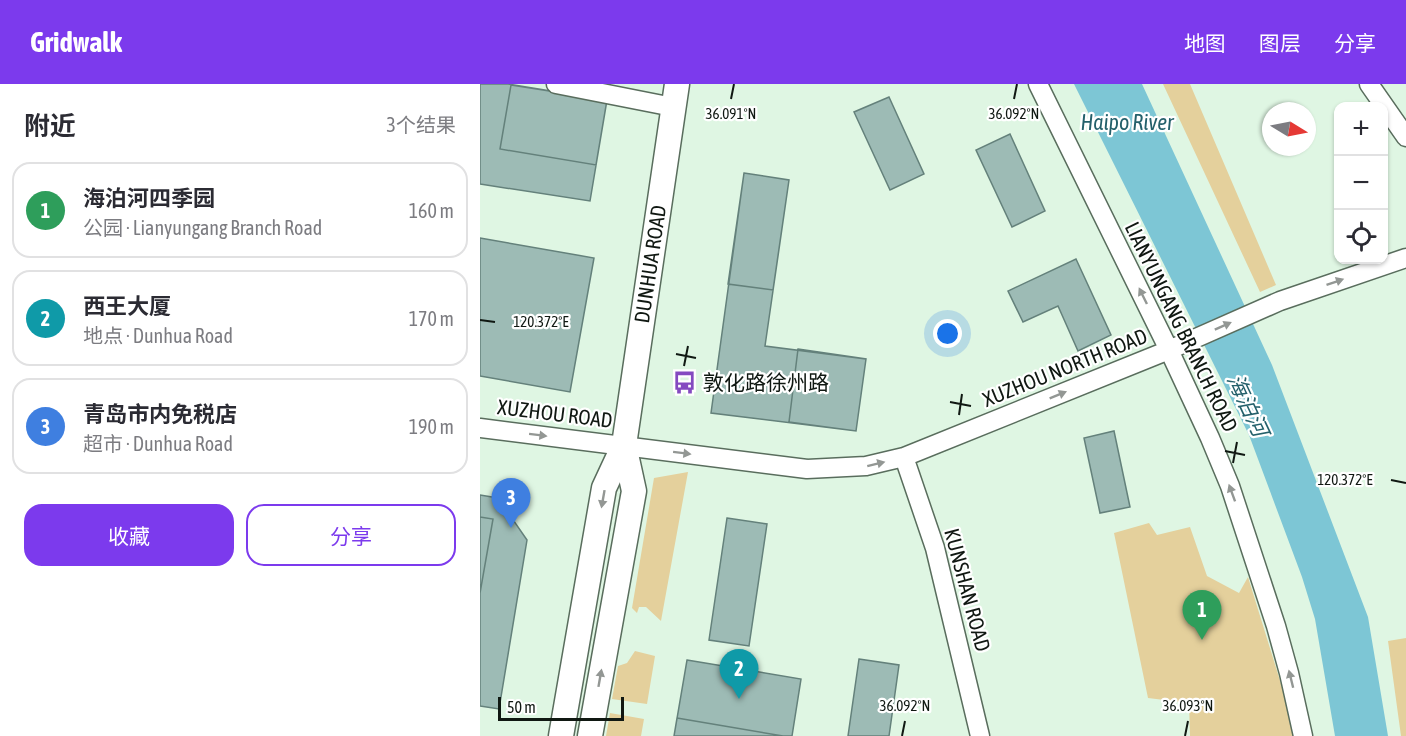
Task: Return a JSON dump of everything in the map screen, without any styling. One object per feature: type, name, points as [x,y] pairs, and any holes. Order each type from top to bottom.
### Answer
[{"type":"main road","name":"DUNHUA ROAD","points":[[561,736],[604,489],[624,445],[675,95]]},
{"type":"main road","name":"DUNHUA ROAD","points":[[590,736],[634,491],[624,445]]},
{"type":"street","points":[[556,84],[675,95]]},
{"type":"street","name":"LIANYUNGANG BRANCH ROAD","points":[[1038,84],[1169,350],[1230,486],[1290,673],[1303,736]]},
{"type":"street","points":[[1369,84],[1406,137]]},
{"type":"street","name":"XUZHOU NORTH ROAD","points":[[624,445],[807,469],[866,466],[904,457],[1169,350],[1280,301],[1406,258]]},
{"type":"street","name":"XUZHOU ROAD","points":[[480,428],[624,445]]},
{"type":"street","name":"KUNSHAN ROAD","points":[[904,457],[935,548],[980,736]]},
{"type":"shaded area","points":[[1163,84],[1190,84],[1276,285],[1260,292]]},
{"type":"shaded area","points":[[688,472],[661,621],[646,607],[639,607],[637,613],[632,608],[654,478]]},
{"type":"shaded area","points":[[1149,523],[1157,535],[1190,527],[1207,576],[1239,593],[1248,577],[1282,687],[1293,736],[1190,736],[1189,703],[1148,698],[1114,533]]},
{"type":"shaded area","points":[[1406,638],[1406,736],[1401,736],[1388,641]]},
{"type":"shaded area","points":[[635,651],[655,656],[647,704],[612,699],[618,666],[627,663]]},
{"type":"shaded area","points":[[610,713],[644,719],[641,736],[606,736]]},
{"type":"water","name":"Haipo River","points":[[1074,84],[1142,84],[1272,365],[1368,617],[1388,736],[1335,736],[1315,619],[1302,577],[1249,435]]},
{"type":"building","points":[[480,84],[508,84],[607,100],[590,201],[480,184]]},
{"type":"building","points":[[511,85],[607,100],[596,165],[500,149]]},
{"type":"building","points":[[889,97],[924,174],[890,190],[854,112]]},
{"type":"building","points":[[1010,134],[1045,211],[1012,227],[976,150]]},
{"type":"building","points":[[744,173],[789,180],[773,290],[728,284]]},
{"type":"building","points":[[744,173],[789,180],[765,346],[866,359],[856,431],[711,413]]},
{"type":"building","points":[[480,238],[594,258],[570,392],[480,376]]},
{"type":"building","points":[[1076,259],[1111,335],[1078,351],[1058,306],[1023,322],[1008,291]]},
{"type":"building","points":[[798,349],[866,359],[856,431],[789,422]]},
{"type":"building","points":[[1114,431],[1130,507],[1100,513],[1084,438]]},
{"type":"building","points":[[480,495],[498,498],[527,540],[499,709],[480,706]]},
{"type":"building","points":[[480,517],[493,519],[480,593]]},
{"type":"building","points":[[727,518],[767,524],[749,646],[709,640]]},
{"type":"building","points":[[859,659],[899,665],[889,736],[848,736]]},
{"type":"building","points":[[687,660],[801,679],[792,736],[674,736]]},
{"type":"building","points":[[677,718],[783,736],[674,736]]},
{"type":"place","name":"敦化路徐州路","points":[[685,383]]},
{"type":"place","name":"青岛市内免税店","points":[[511,528]]},
{"type":"place","name":"海泊河四季园","points":[[1202,640]]},
{"type":"place","name":"西王大厦","points":[[739,699]]},
{"type":"water label","name":"海泊河","points":[[1248,405]]}]
